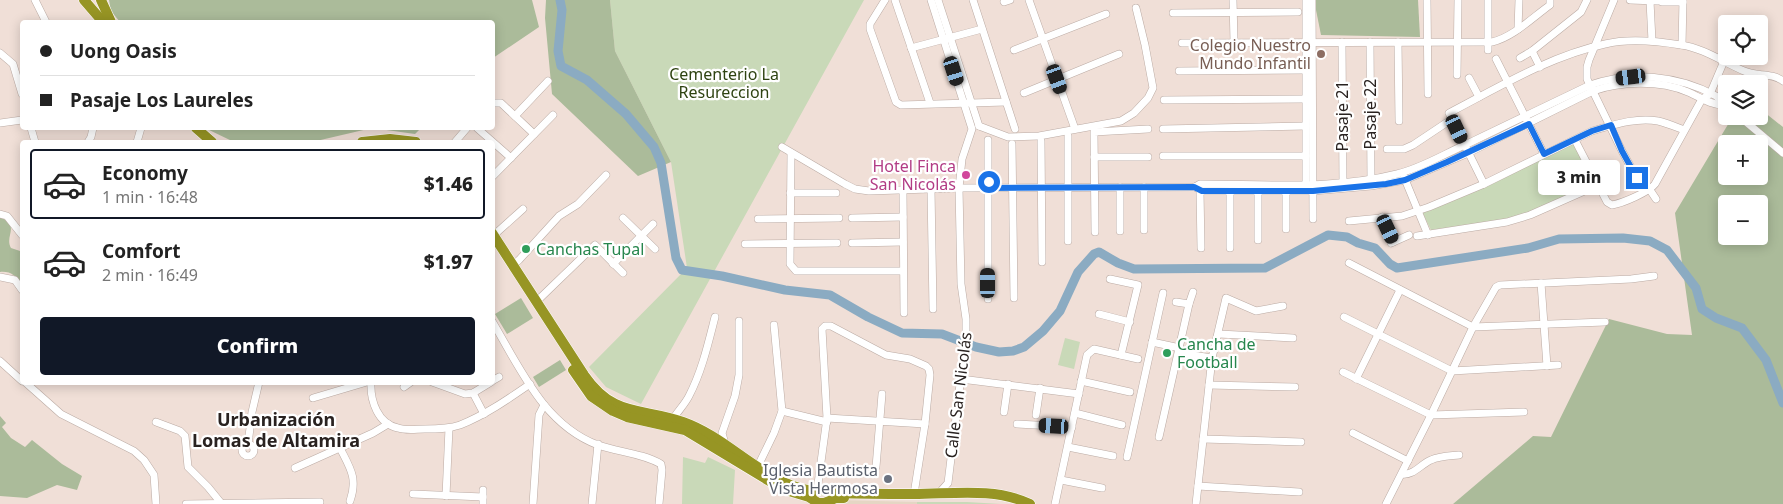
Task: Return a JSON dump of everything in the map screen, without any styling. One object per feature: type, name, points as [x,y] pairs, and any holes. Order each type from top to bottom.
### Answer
[{"type":"highway","points":[[84,0],[101,20]]},
{"type":"highway","points":[[101,0],[110,20]]},
{"type":"highway","points":[[190,130],[200,140]]},
{"type":"highway","points":[[198,130],[210,140]]},
{"type":"highway","points":[[495,240],[584,375],[602,397],[629,409],[673,419],[707,433],[782,480],[813,491],[822,499]]},
{"type":"highway","points":[[495,240],[580,382],[591,396],[613,412],[685,430],[771,482],[790,491],[810,497],[822,499],[984,499],[1014,504]]},
{"type":"highway","points":[[822,499],[836,493],[959,493],[1000,495],[1030,504]]},
{"type":"street","points":[[35,0],[45,20]]},
{"type":"street","points":[[884,0],[869,26],[894,99],[898,104],[1006,102]]},
{"type":"street","points":[[895,0],[930,103]]},
{"type":"street","points":[[931,0],[947,39],[976,128],[999,135],[1015,137],[1039,136],[1121,120],[1134,113],[1148,98],[1153,88],[1136,8]]},
{"type":"street","points":[[938,0],[947,39]]},
{"type":"street","points":[[973,0],[1014,129]]},
{"type":"street","points":[[1029,0],[1075,129]]},
{"type":"street","points":[[1233,0],[1234,42]]},
{"type":"street","points":[[1306,0],[1309,43],[1309,188]]},
{"type":"street","points":[[1312,0],[1306,70],[1306,156],[1313,219]]},
{"type":"street","points":[[1427,0],[1428,94]]},
{"type":"street","points":[[1457,75],[1458,0]]},
{"type":"street","points":[[1488,0],[1488,46]]},
{"type":"street","points":[[1518,28],[1519,0]]},
{"type":"street","points":[[1520,58],[1532,51],[1581,12],[1587,0]]},
{"type":"street","points":[[1614,0],[1587,67],[1587,79],[1622,151],[1647,190],[1656,199]]},
{"type":"street","points":[[1630,0],[1683,1],[1682,45]]},
{"type":"street","points":[[1652,41],[1659,2]]},
{"type":"street","points":[[1182,43],[1428,42],[1488,46],[1518,28],[1550,3]]},
{"type":"street","points":[[1173,13],[1298,12]]},
{"type":"street","points":[[1014,50],[1106,14]]},
{"type":"street","points":[[912,48],[982,29]]},
{"type":"street","points":[[1484,184],[1449,113],[1540,67],[1576,52],[1605,44],[1652,41],[1682,45],[1718,59]]},
{"type":"street","name":"Pasaje 21","points":[[1342,42],[1342,186]]},
{"type":"street","name":"Pasaje 22","points":[[1370,42],[1371,183]]},
{"type":"street","points":[[1398,42],[1399,121]]},
{"type":"street","points":[[1532,51],[1540,67]]},
{"type":"street","points":[[0,53],[13,64],[20,87]]},
{"type":"street","points":[[1024,93],[1119,54]]},
{"type":"street","points":[[1496,59],[1544,154]]},
{"type":"street","points":[[1575,140],[1607,202],[1612,205],[1647,190],[1656,184],[1702,99],[1710,94],[1722,65]]},
{"type":"street","points":[[1732,65],[1755,75],[1776,76],[1783,81]]},
{"type":"street","points":[[1179,71],[1306,70]]},
{"type":"street","points":[[1200,248],[1197,189],[1200,184],[1309,188],[1371,183],[1403,176],[1468,153],[1527,120],[1612,79],[1631,77],[1660,78],[1688,84],[1718,98]]},
{"type":"street","points":[[1469,78],[1479,97]]},
{"type":"street","points":[[515,116],[548,81]]},
{"type":"street","points":[[1592,88],[1627,85],[1660,86],[1687,92],[1718,105]]},
{"type":"street","points":[[1164,100],[1306,99]]},
{"type":"street","points":[[495,103],[501,104],[534,134]]},
{"type":"street","points":[[495,174],[553,115]]},
{"type":"street","points":[[1387,149],[1404,149],[1413,145],[1452,119]]},
{"type":"street","points":[[0,123],[20,120]]},
{"type":"street","points":[[1403,176],[1464,145],[1527,120]]},
{"type":"street","points":[[1349,221],[1402,216],[1418,211],[1484,184],[1592,131],[1611,125],[1643,120],[1657,121],[1684,130]]},
{"type":"street","points":[[1749,125],[1783,154]]},
{"type":"street","points":[[1163,129],[1306,126]]},
{"type":"street","name":"Calle San Nicolás","points":[[939,494],[948,482],[966,336],[966,319],[961,284],[959,188],[962,159],[976,128]]},
{"type":"street","points":[[1095,232],[1094,132],[1148,129]]},
{"type":"street","points":[[457,140],[465,130]]},
{"type":"street","points":[[479,130],[491,140]]},
{"type":"street","points":[[1068,136],[1068,241]]},
{"type":"street","points":[[988,140],[988,299]]},
{"type":"street","points":[[1041,141],[1042,262]]},
{"type":"street","points":[[495,144],[511,158]]},
{"type":"street","points":[[1012,144],[1014,298]]},
{"type":"street","points":[[782,146],[818,170],[855,188],[868,191],[959,188],[1144,187],[1286,192],[1309,188]]},
{"type":"street","points":[[791,152],[790,264],[796,271],[903,270]]},
{"type":"street","points":[[1163,156],[1306,156]]},
{"type":"street","points":[[1094,157],[1148,157]]},
{"type":"street","points":[[513,265],[559,216],[578,204],[606,174]]},
{"type":"street","points":[[1403,176],[1428,235]]},
{"type":"street","points":[[1417,236],[1507,222],[1530,215],[1598,185]]},
{"type":"street","points":[[1120,187],[1120,231]]},
{"type":"street","points":[[1144,187],[1144,230]]},
{"type":"street","points":[[931,189],[933,309]]},
{"type":"street","points":[[904,190],[904,313]]},
{"type":"street","points":[[1230,191],[1230,248]]},
{"type":"street","points":[[1258,192],[1258,240]]},
{"type":"street","points":[[1286,192],[1286,229]]},
{"type":"street","points":[[790,193],[836,193]]},
{"type":"street","points":[[495,235],[523,209]]},
{"type":"street","points":[[0,214],[7,216],[20,232]]},
{"type":"street","points":[[852,218],[903,217]]},
{"type":"street","points":[[1382,217],[1392,242],[1409,235]]},
{"type":"street","points":[[623,218],[655,250]]},
{"type":"street","points":[[758,219],[839,218]]},
{"type":"street","points":[[613,264],[653,224]]},
{"type":"street","points":[[852,243],[903,242]]},
{"type":"street","points":[[745,244],[837,243]]},
{"type":"street","points":[[537,301],[595,245],[623,273]]},
{"type":"street","points":[[1348,263],[1473,327],[1605,322]]},
{"type":"street","points":[[1386,504],[1473,327],[1496,287],[1500,285],[1631,279],[1654,276]]},
{"type":"street","points":[[0,278],[15,280],[20,287]]},
{"type":"street","points":[[1110,279],[1138,285],[1122,355]]},
{"type":"street","points":[[1541,283],[1547,366]]},
{"type":"street","points":[[1356,378],[1400,290]]},
{"type":"street","points":[[1159,437],[1193,292]]},
{"type":"street","points":[[1127,457],[1163,293]]},
{"type":"street","points":[[1196,504],[1212,358],[1226,298],[1256,311],[1283,306]]},
{"type":"street","points":[[1176,302],[1189,304]]},
{"type":"street","points":[[1099,314],[1130,322]]},
{"type":"street","points":[[673,419],[688,398],[696,382],[715,317]]},
{"type":"street","points":[[1344,317],[1452,371],[1558,365]]},
{"type":"street","points":[[725,444],[722,433],[739,375],[739,321]]},
{"type":"street","points":[[758,466],[782,411],[774,325]]},
{"type":"street","points":[[495,326],[544,405],[565,427],[598,444],[661,464],[659,504]]},
{"type":"street","points":[[822,499],[827,420],[822,329],[825,326],[831,326],[886,354],[910,359],[929,369],[930,376],[925,424],[914,494]]},
{"type":"street","points":[[1219,334],[1293,338]]},
{"type":"street","points":[[1152,342],[1212,358]]},
{"type":"street","points":[[1055,504],[1087,355],[1090,350],[1094,349],[1138,359]]},
{"type":"street","points":[[0,361],[20,378]]},
{"type":"street","points":[[1343,372],[1431,415],[1524,412]]},
{"type":"street","points":[[961,379],[1079,394]]},
{"type":"street","points":[[1081,381],[1130,392]]},
{"type":"street","points":[[371,385],[372,398],[378,413],[388,424],[405,430],[449,428],[484,414],[530,384]]},
{"type":"street","points":[[1004,412],[1008,384]]},
{"type":"street","points":[[27,385],[61,414],[134,451],[149,464],[156,482],[156,504]]},
{"type":"street","points":[[248,444],[252,412],[258,385]]},
{"type":"street","points":[[313,398],[357,385]]},
{"type":"street","points":[[439,385],[459,393],[474,393],[486,385]]},
{"type":"street","points":[[1209,385],[1295,387]]},
{"type":"street","points":[[1036,415],[1040,388]]},
{"type":"street","points":[[474,393],[484,414]]},
{"type":"street","points":[[876,468],[882,394]]},
{"type":"street","points":[[533,504],[539,415],[544,405]]},
{"type":"street","points":[[782,411],[827,420],[925,424]]},
{"type":"street","points":[[1075,413],[1122,425]]},
{"type":"street","points":[[156,422],[180,431],[185,436],[188,467],[221,503]]},
{"type":"street","points":[[295,468],[388,424]]},
{"type":"street","points":[[1017,424],[1072,427]]},
{"type":"street","points":[[446,496],[449,428]]},
{"type":"street","points":[[707,433],[722,433]]},
{"type":"street","points":[[1353,433],[1408,461]]},
{"type":"street","points":[[1203,439],[1301,442]]},
{"type":"street","points":[[592,504],[598,444]]},
{"type":"street","points":[[1068,447],[1114,456]]},
{"type":"street","points":[[340,448],[354,478],[354,491],[350,501]]},
{"type":"street","points":[[1402,474],[1412,473],[1431,460],[1459,455]]},
{"type":"street","points":[[1061,480],[1102,488]]},
{"type":"street","points":[[948,482],[959,493]]},
{"type":"street","points":[[1198,486],[1299,492]]},
{"type":"street","points":[[413,494],[483,497]]},
{"type":"street","points":[[186,504],[320,502]]},
{"type":"shaded area","points":[[834,500],[917,502],[917,504],[827,504]]},
{"type":"green space","points":[[109,0],[532,0],[539,27],[495,57],[495,20],[118,20],[111,11]]},
{"type":"green space","points":[[546,0],[610,0],[615,51],[671,162],[638,176],[552,94],[545,18]]},
{"type":"green space","name":"Cementerio La Resureccion","points":[[610,0],[864,0],[641,404],[606,387],[589,367],[687,268],[671,162],[615,51]]},
{"type":"green space","points":[[1314,0],[1418,0],[1420,37],[1321,35]]},
{"type":"green space","points":[[1768,115],[1783,127],[1783,504],[1453,504],[1533,436],[1551,437],[1609,319],[1667,334],[1692,335],[1675,213],[1718,141],[1718,185],[1768,185],[1768,135],[1722,135],[1728,125],[1768,125]]},
{"type":"green space","points":[[209,130],[363,130],[321,140],[230,140]]},
{"type":"green space","points":[[386,130],[419,130],[415,134]]},
{"type":"green space","points":[[1575,143],[1595,184],[1531,212],[1502,220],[1431,230],[1422,212]]},
{"type":"green space","points":[[0,217],[10,224],[9,243],[11,248],[20,251],[20,281],[10,273],[0,272]]},
{"type":"green space","points":[[521,298],[533,318],[507,334],[495,314]]},
{"type":"green space","points":[[1065,338],[1080,342],[1074,369],[1058,365]]},
{"type":"green space","points":[[560,360],[566,370],[539,387],[533,377]]},
{"type":"green space","points":[[0,416],[6,423],[2,427],[11,438],[25,447],[32,440],[62,464],[82,476],[77,490],[57,485],[27,498],[0,496]]},
{"type":"green space","points":[[683,457],[705,463],[708,457],[735,470],[733,504],[682,504]]},
{"type":"green space","points":[[917,502],[967,502],[1001,504],[917,504]]},
{"type":"waterway","points":[[560,0],[562,10],[558,51],[561,66],[587,80],[626,114],[654,147],[661,163],[676,258],[682,270],[722,276],[785,290],[830,295],[868,317],[902,333],[942,334],[976,347],[999,352],[1013,351],[1024,347],[1043,331],[1060,311],[1078,272],[1094,254],[1099,252],[1118,263],[1134,269],[1265,268],[1328,235],[1347,237],[1358,243],[1375,248],[1390,264],[1397,268],[1528,248],[1559,239],[1623,238],[1650,241],[1667,250],[1696,288],[1702,309],[1716,318],[1742,328],[1766,360],[1783,403]]},
{"type":"place","name":"Colegio Nuestro Mundo Infantil","points":[[1321,54]]},
{"type":"place","name":"Hotel Finca San Nicolás","points":[[966,175]]},
{"type":"place","name":"Canchas Tupal","points":[[526,249]]},
{"type":"place","name":"Cancha de Football","points":[[1167,353]]},
{"type":"place","name":"Iglesia Bautista Vista Hermosa","points":[[888,479]]},
{"type":"district","name":"Urbanización Lomas de Altamira","points":[[276,430]]},
{"type":"route","points":[[989,182],[989,188],[1194,187],[1200,191],[1313,191],[1357,188],[1405,180],[1529,124],[1544,154],[1592,131],[1611,125],[1622,151],[1637,178]]}]
